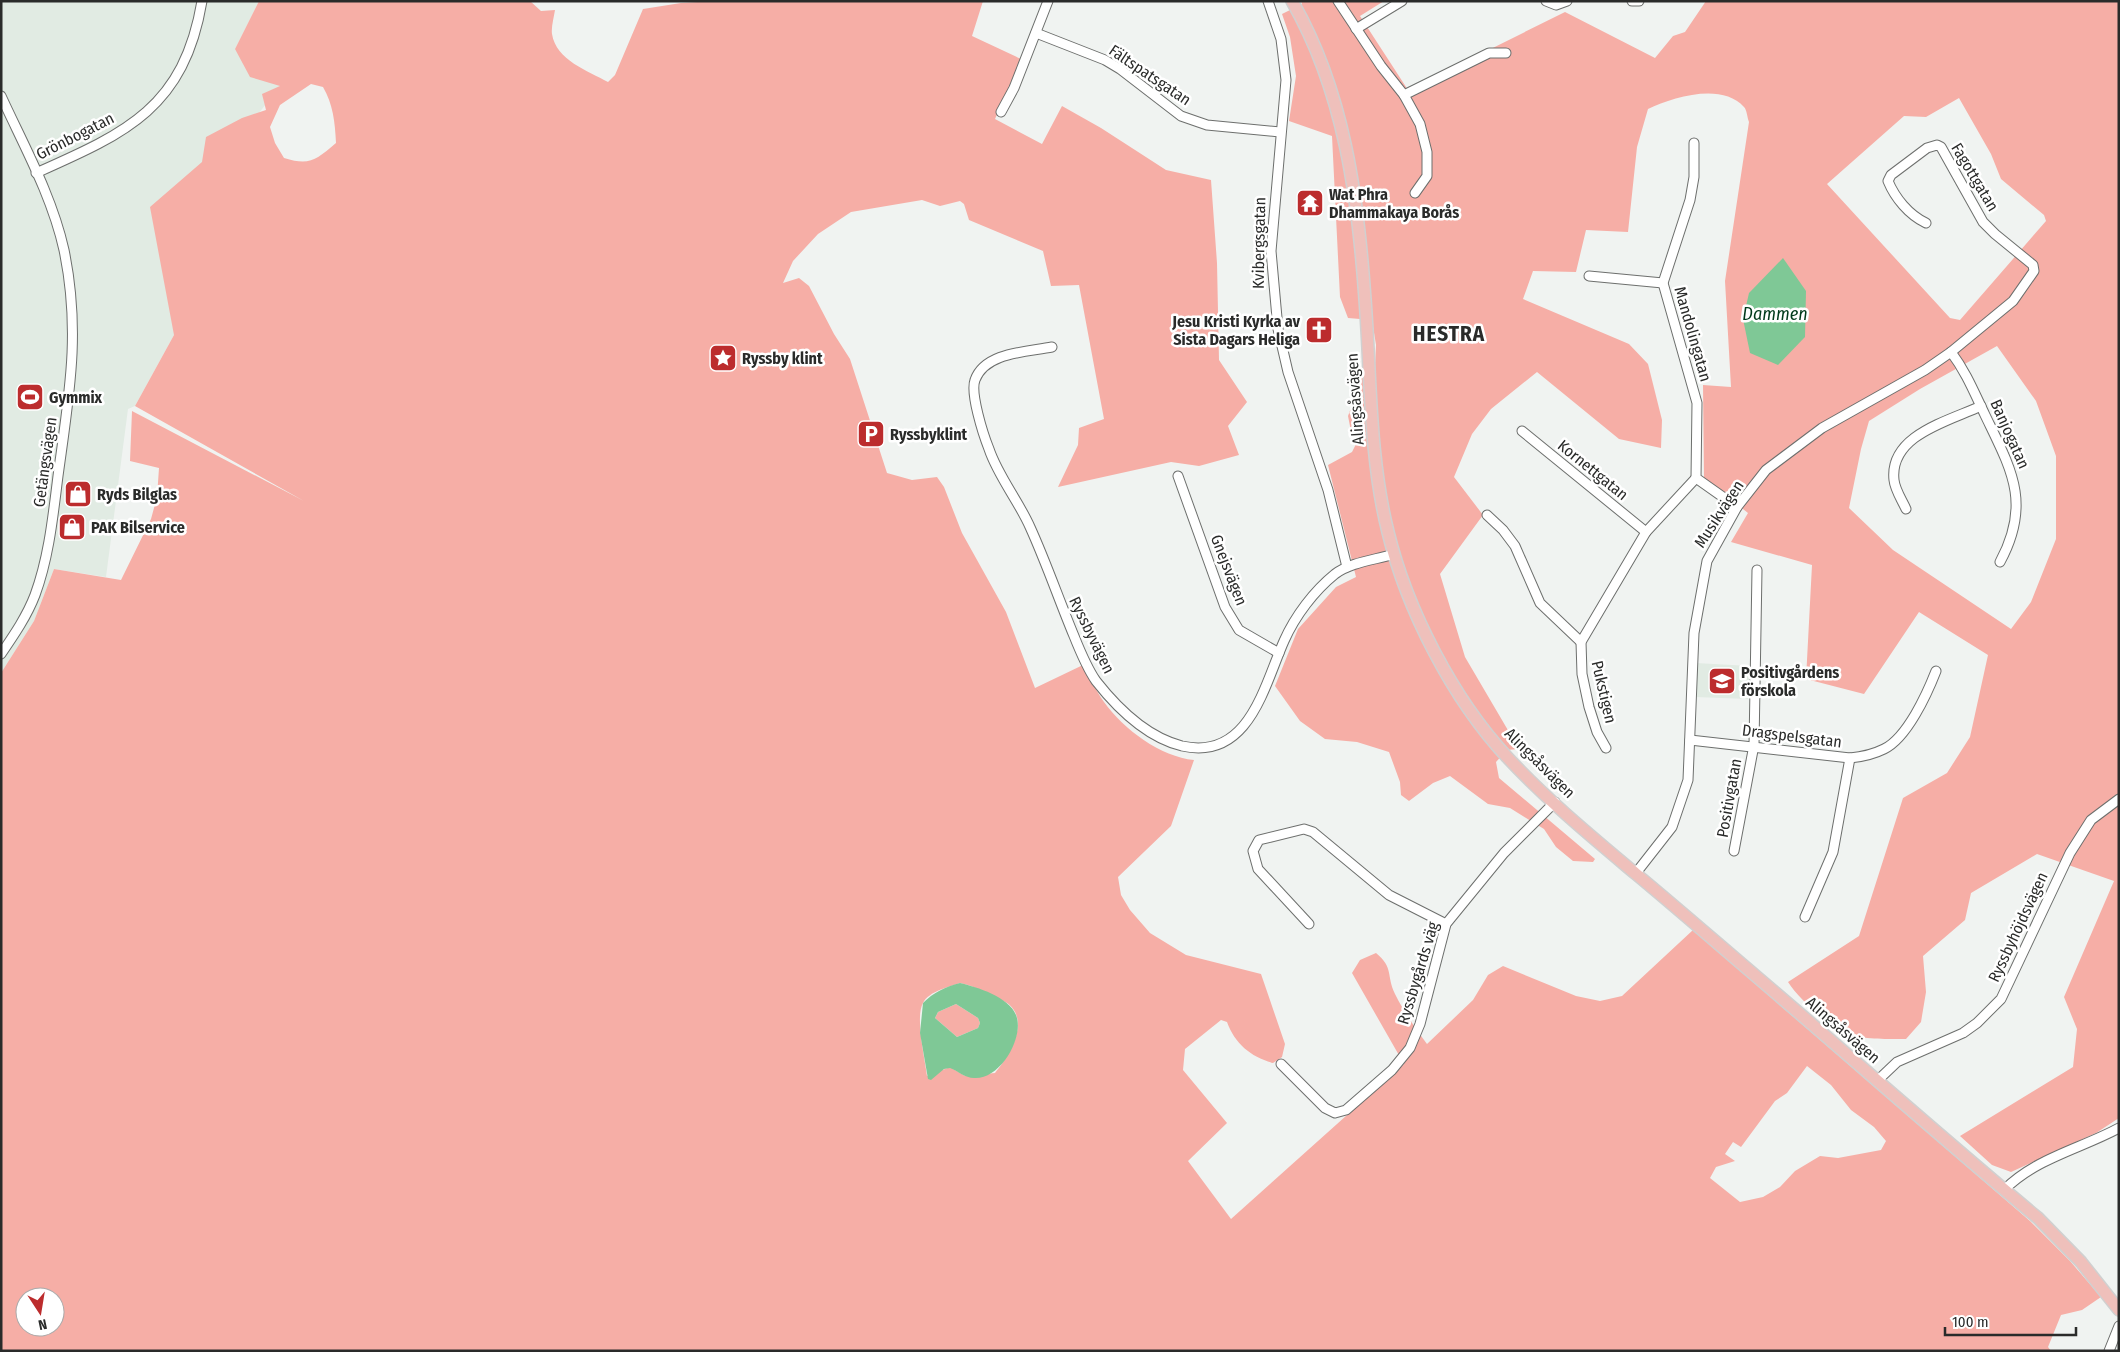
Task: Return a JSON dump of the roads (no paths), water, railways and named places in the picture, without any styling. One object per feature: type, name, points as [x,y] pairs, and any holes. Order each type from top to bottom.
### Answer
[{"type":"main road","name":"Alingsåsvägen","points":[[1292,1],[1318,51],[1338,116],[1349,163],[1365,298],[1376,463],[1382,502],[1394,554],[1405,587],[1419,618],[1461,695],[1506,756],[1588,833],[2038,1218],[2081,1262],[2119,1310]]},
{"type":"street","name":"Grönbogatan","points":[[36,173],[112,137],[164,96],[178,73],[191,45],[202,1]]},
{"type":"street","points":[[1001,112],[1014,88],[1048,1]]},
{"type":"street","name":"Kvibergsgatan","points":[[1268,1],[1278,30],[1284,58],[1286,80],[1271,251],[1278,329],[1288,372],[1328,490],[1347,567]]},
{"type":"street","points":[[1338,1],[1381,66],[1404,95],[1420,124],[1427,152],[1427,176],[1415,193]]},
{"type":"street","points":[[1356,29],[1402,1]]},
{"type":"street","points":[[1546,1],[1556,6],[1567,1]]},
{"type":"street","points":[[1632,1],[1639,1]]},
{"type":"street","name":"Fältspatsgatan","points":[[1036,33],[1105,60],[1120,69],[1181,116],[1207,125],[1280,132]]},
{"type":"street","points":[[1404,95],[1489,53],[1506,53]]},
{"type":"street","name":"Getängsvägen","points":[[1,96],[53,213],[63,248],[71,291],[74,354],[46,560],[35,596],[23,620],[1,654]]},
{"type":"street","name":"Mandolingatan","points":[[1694,143],[1694,177],[1690,200],[1663,283],[1697,403],[1696,478]]},
{"type":"street","name":"Fagottgatan","points":[[1926,223],[1914,218],[1888,181],[1891,175],[1927,148],[1937,145],[1941,147],[1983,222],[2033,265]]},
{"type":"street","name":"Musikvägen","points":[[1636,873],[1672,827],[1688,780],[1694,633],[1707,561],[1737,507],[1766,470],[1822,428],[1925,370],[1951,352],[2013,301],[2031,279],[2034,272],[2033,265]]},
{"type":"street","points":[[1590,276],[1663,283]]},
{"type":"street","name":"Ryssbyvägen","points":[[1052,346],[993,360],[983,366],[975,379],[973,387],[982,428],[996,466],[1031,529],[1061,606],[1095,679],[1132,720],[1148,731],[1164,740],[1183,746],[1200,748],[1226,740],[1244,726],[1254,713],[1272,675],[1279,653],[1293,624],[1304,607],[1335,575],[1347,567],[1394,554]]},
{"type":"street","name":"Banjogatan","points":[[1951,352],[1972,383],[2012,471],[2017,512],[2012,538],[2000,562]]},
{"type":"street","points":[[1906,508],[1894,480],[1897,459],[1906,443],[1981,406]]},
{"type":"street","name":"Kornettgatan","points":[[1522,431],[1646,532]]},
{"type":"street","name":"Gnejsvägen","points":[[1178,476],[1225,607],[1239,630],[1279,653]]},
{"type":"street","points":[[1487,515],[1503,530],[1515,546],[1540,603],[1581,642],[1646,532],[1696,478],[1737,507]]},
{"type":"street","name":"Positivgatan","points":[[1734,851],[1754,746],[1757,570]]},
{"type":"street","name":"Pukstigen","points":[[1581,642],[1582,674],[1589,707],[1606,748]]},
{"type":"street","name":"Dragspelsgatan","points":[[1690,740],[1850,758],[1874,753],[1896,742],[1914,715],[1936,671]]},
{"type":"street","points":[[1805,917],[1833,852],[1850,758]]},
{"type":"street","name":"Ryssbyhöjdsvägen","points":[[1877,1080],[1898,1062],[1963,1033],[1977,1023],[2001,999],[2070,853],[2091,820],[2119,799]]},
{"type":"street","name":"Ryssbygårds väg","points":[[1281,1064],[1325,1108],[1335,1112],[1346,1110],[1392,1070],[1410,1048],[1427,1004],[1446,924],[1510,847],[1555,802]]},
{"type":"street","points":[[1309,924],[1258,869],[1253,851],[1260,840],[1304,829],[1313,832],[1389,895],[1446,924]]},
{"type":"street","points":[[2004,1190],[2019,1177],[2047,1160],[2119,1128]]},
{"type":"street","points":[[2109,1351],[2119,1326]]},
{"type":"water","name":"Dammen","points":[[1783,258],[1806,291],[1805,337],[1778,365],[1750,353],[1743,319],[1749,293]]},
{"type":"water","points":[[960,983],[992,994],[1007,1003],[1016,1015],[1018,1024],[1014,1045],[1001,1065],[984,1077],[971,1078],[950,1068],[944,1069],[931,1080],[928,1079],[920,1033],[923,1003],[945,988]],"holes":[[[956,1004],[978,1018],[980,1023],[978,1028],[957,1037],[935,1018],[938,1012]]]},
{"type":"place","name":"Wat Phra Dhammakaya Borås","points":[[1310,203]]},
{"type":"place","name":"Jesu Kristi Kyrka av Sista Dagars Heliga","points":[[1319,330]]},
{"type":"place","name":"Ryssby klint","points":[[723,358]]},
{"type":"place","name":"Gymmix","points":[[30,397]]},
{"type":"place","name":"Ryssbyklint","points":[[871,434]]},
{"type":"place","name":"Ryds Bilglas","points":[[78,494]]},
{"type":"place","name":"PAK Bilservice","points":[[72,527]]},
{"type":"place","name":"Positivgårdens förskola","points":[[1722,681]]},
{"type":"district","name":"HESTRA","points":[[1449,334]]}]
